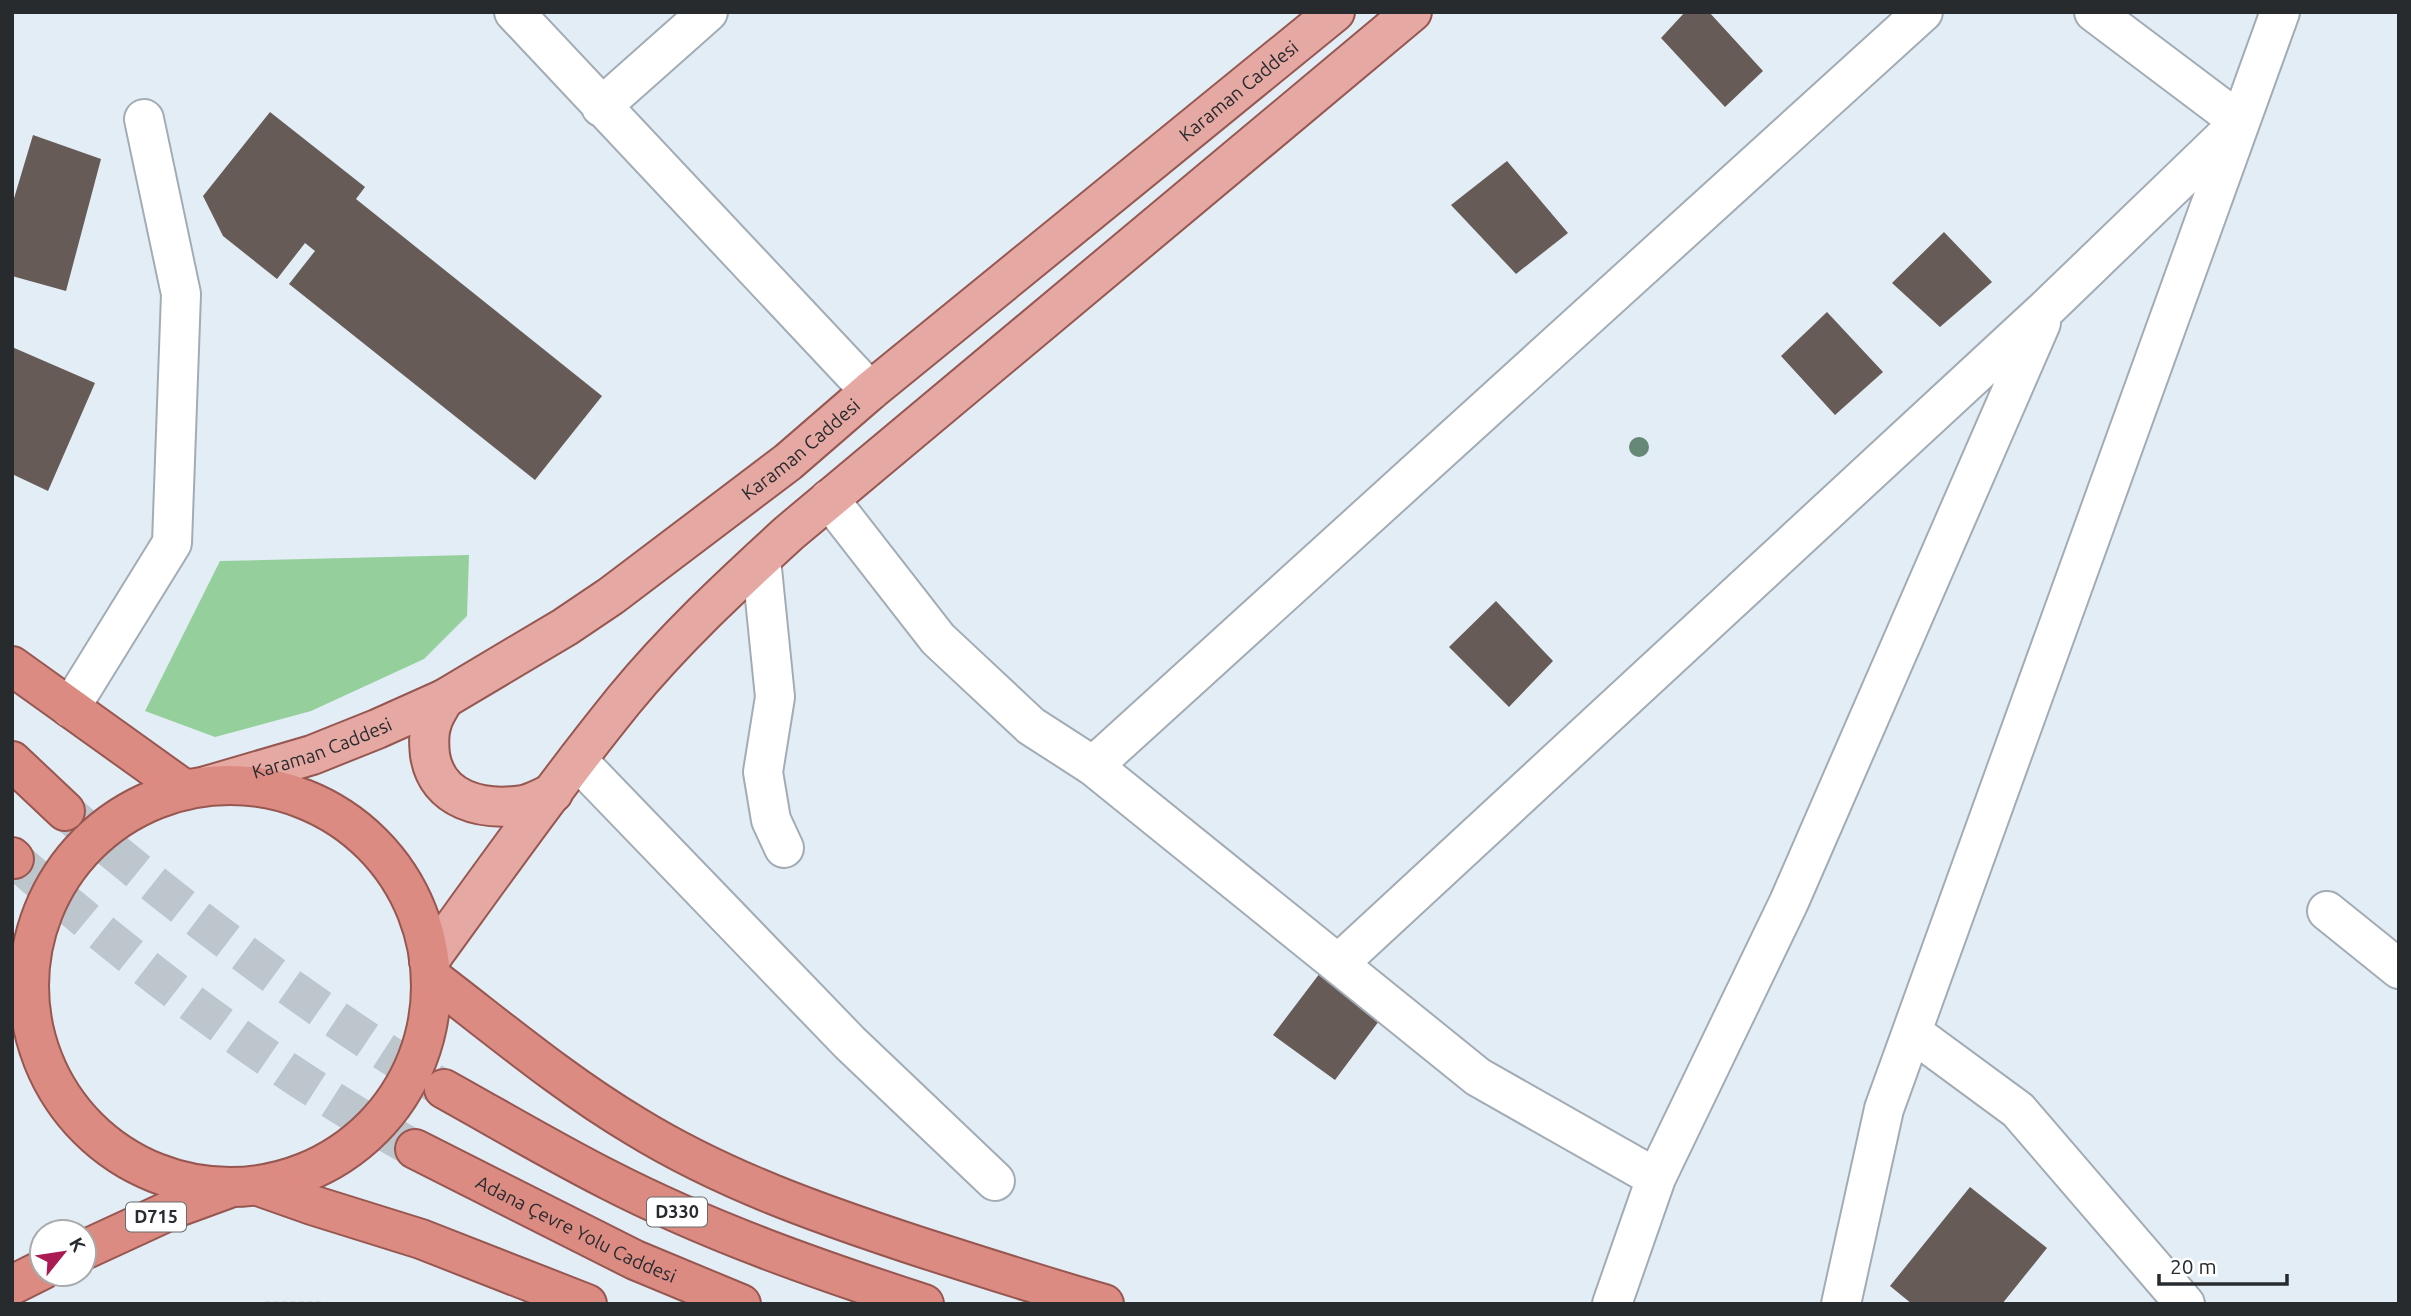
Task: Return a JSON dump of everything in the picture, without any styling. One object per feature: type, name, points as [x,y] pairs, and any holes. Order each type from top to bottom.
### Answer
[{"type":"highway","points":[[12,666],[70,708],[196,788]]},
{"type":"highway","points":[[12,761],[65,811]]},
{"type":"highway","points":[[243,1187],[295,1177],[337,1157],[381,1120],[398,1097],[423,1046],[429,1018],[430,969],[421,923],[405,887],[382,854],[354,827],[321,806],[284,792],[246,785],[196,788],[138,807],[120,817],[88,844],[56,884],[21,965],[43,1060],[74,1111],[94,1134],[117,1152],[170,1178],[199,1185],[243,1187],[312,1205],[421,1238],[587,1304]]},
{"type":"highway","points":[[430,969],[583,1093],[638,1128],[692,1157],[821,1214],[1040,1286],[1104,1304]]},
{"type":"highway","name":"D330","points":[[444,1089],[609,1180],[702,1223],[775,1254],[924,1304]]},
{"type":"highway","name":"Adana Çevre Yolu Caddesi","points":[[415,1149],[635,1260],[741,1304]]},
{"type":"highway","name":"D715","points":[[98,1243],[174,1208],[243,1187]]},
{"type":"highway","points":[[12,1284],[28,1277]]},
{"type":"main road","name":"Karaman Caddesi","points":[[196,788],[312,755],[443,699],[565,627],[611,596],[788,462],[870,391],[1335,12]]},
{"type":"main road","points":[[430,969],[577,760],[625,698],[717,598],[829,499],[1412,12]]},
{"type":"main road","points":[[443,699],[432,723],[429,743],[433,770],[447,790],[469,802],[495,808],[526,805],[553,793]]},
{"type":"street","points":[[514,12],[870,391]]},
{"type":"street","points":[[601,107],[708,12]]},
{"type":"street","points":[[1093,765],[1923,12]]},
{"type":"street","points":[[2094,12],[2240,122]]},
{"type":"street","points":[[1841,1304],[1884,1109],[2280,12]]},
{"type":"street","points":[[70,708],[172,543],[181,294],[144,119]]},
{"type":"street","points":[[1338,964],[2048,308],[2240,122]]},
{"type":"street","points":[[1612,1304],[1656,1178],[1789,902],[2048,308]]},
{"type":"street","points":[[829,499],[938,639],[1031,726],[1093,765],[1478,1077],[1656,1178]]},
{"type":"street","points":[[761,559],[775,697],[763,772],[771,820],[784,848]]},
{"type":"street","points":[[577,760],[850,1043],[995,1181]]},
{"type":"street","points":[[2326,911],[2399,969]]},
{"type":"street","points":[[1912,1032],[2018,1111],[2185,1304]]},
{"type":"path","points":[[265,1304],[321,1304]]},
{"type":"green space","points":[[469,555],[467,616],[424,659],[311,711],[215,737],[145,711],[220,561]]},
{"type":"building","points":[[1685,12],[1709,12],[1763,71],[1725,107],[1661,38]]},
{"type":"building","points":[[270,112],[365,187],[356,199],[602,396],[535,480],[289,284],[315,251],[305,243],[277,279],[223,236],[203,196]]},
{"type":"building","points":[[33,135],[101,159],[66,291],[12,276],[12,205]]},
{"type":"building","points":[[1507,161],[1568,233],[1516,274],[1451,205]]},
{"type":"building","points":[[1944,232],[1992,282],[1940,327],[1892,283]]},
{"type":"building","points":[[1827,312],[1883,372],[1835,415],[1781,356]]},
{"type":"building","points":[[12,347],[95,383],[48,491],[12,474]]},
{"type":"building","points":[[1496,601],[1553,661],[1509,707],[1449,647]]},
{"type":"building","points":[[1320,973],[1379,1021],[1335,1080],[1273,1035]]},
{"type":"building","points":[[1970,1187],[2047,1248],[2002,1304],[1912,1304],[1890,1286]]},
{"type":"tunnel","points":[[65,811],[249,958],[345,1026],[444,1089]]},
{"type":"tunnel","points":[[14,859],[109,939],[257,1051],[361,1118],[415,1149]]}]
